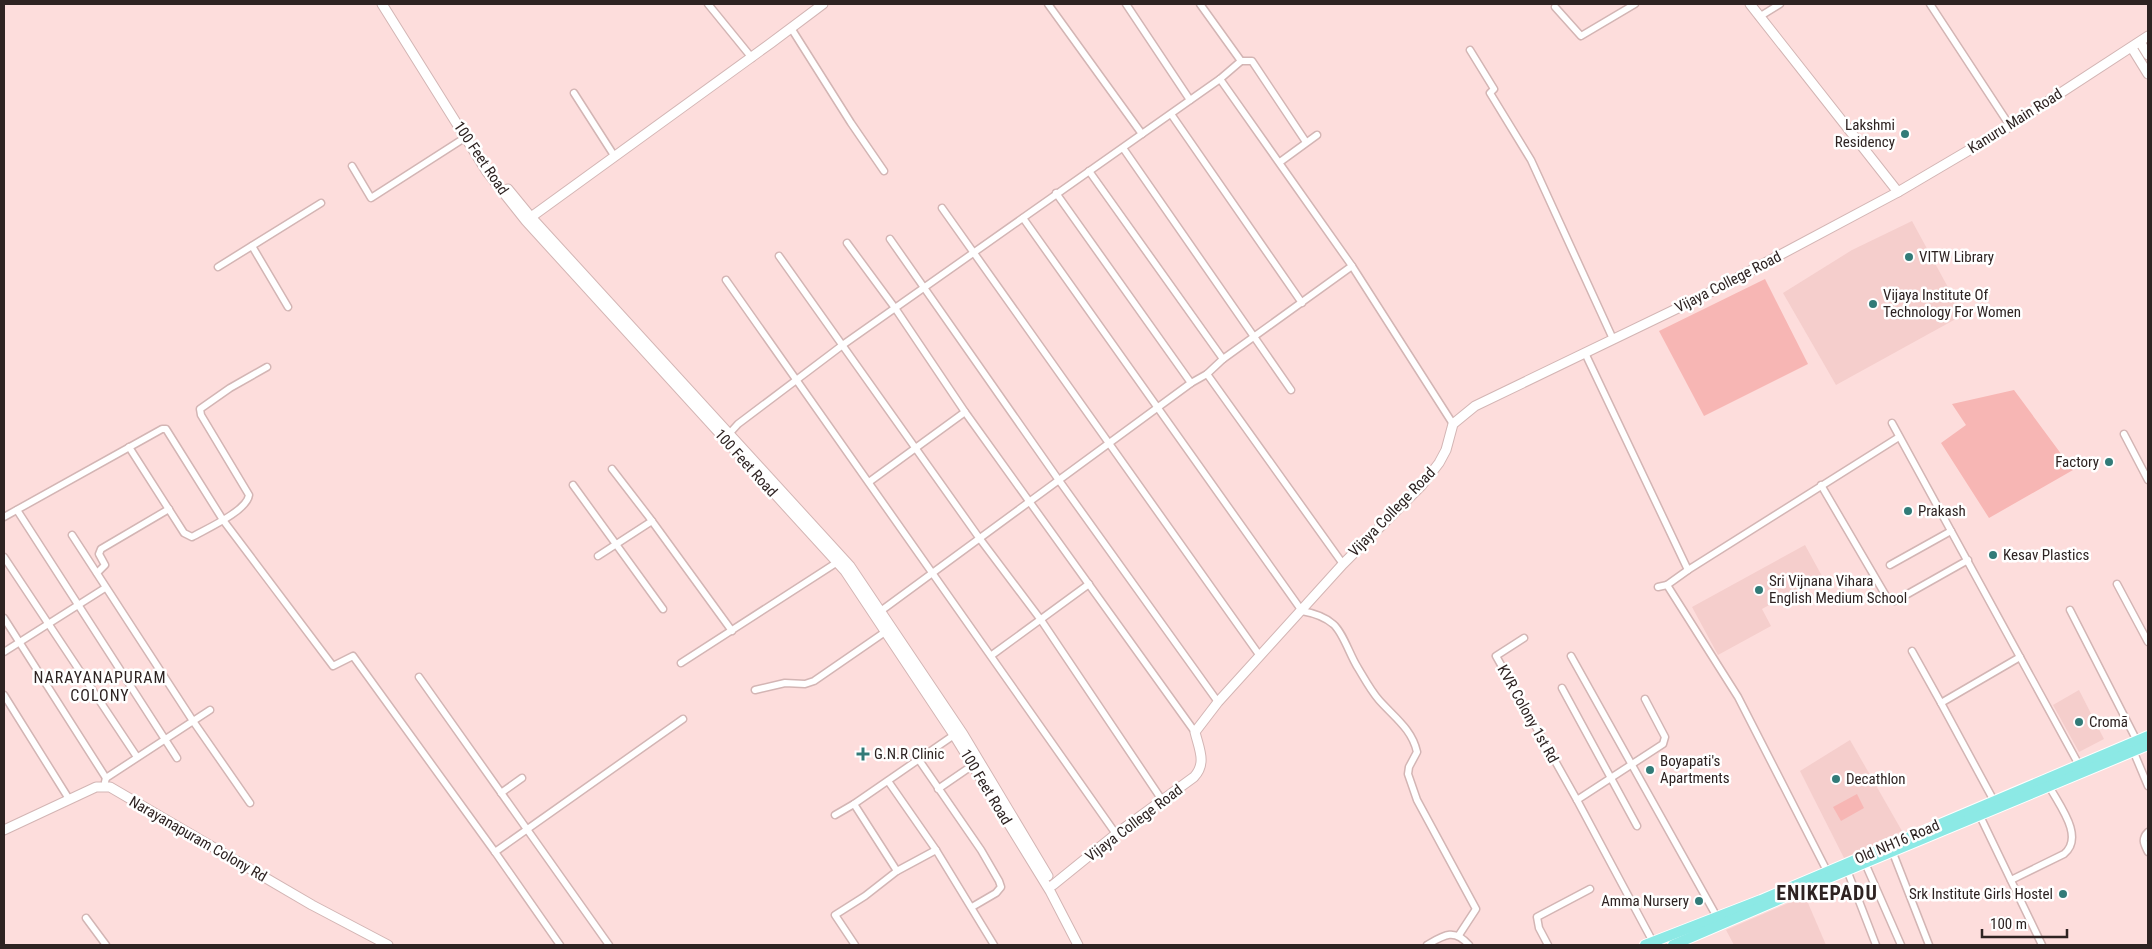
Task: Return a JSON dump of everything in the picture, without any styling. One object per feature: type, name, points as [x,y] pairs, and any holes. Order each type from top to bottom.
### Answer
[{"type":"main road","name":"Old NH16 Road","points":[[1679,944],[1847,870],[2050,786],[2148,736]]},
{"type":"main road","name":"Old NH16 Road","points":[[1649,944],[2079,765],[2133,745],[2148,745]]},
{"type":"street","name":"100 Feet Road","points":[[382,4],[488,172],[528,219],[845,571],[877,613],[963,734],[1053,885],[1082,945]]},
{"type":"street","name":"100 Feet Road","points":[[389,4],[493,170],[528,219],[850,566],[877,613],[884,632],[973,765],[1050,891],[1078,945]]},
{"type":"street","points":[[708,4],[752,58]]},
{"type":"street","points":[[528,219],[752,58],[823,4]]},
{"type":"street","points":[[1048,4],[1142,134]]},
{"type":"street","points":[[1126,4],[1190,100]]},
{"type":"street","points":[[1200,4],[1241,61]]},
{"type":"street","points":[[1556,8],[1581,36],[1635,4]]},
{"type":"street","points":[[1750,4],[1898,192]]},
{"type":"street","points":[[1759,17],[1780,4]]},
{"type":"street","points":[[1930,4],[2010,126]]},
{"type":"street","points":[[791,28],[850,123],[884,171]]},
{"type":"street","name":"Kanuru Main Road","points":[[1898,192],[2010,126],[2148,36]]},
{"type":"street","points":[[2140,42],[2148,56]]},
{"type":"street","points":[[2132,48],[2148,74]]},
{"type":"street","points":[[1470,50],[1494,89],[1490,93],[1531,160],[1614,339]]},
{"type":"street","points":[[728,435],[738,424],[844,344],[1056,193],[1171,114],[1220,79],[1241,61],[1252,60],[1306,142]]},
{"type":"street","points":[[1220,79],[1352,266],[1453,424]]},
{"type":"street","points":[[574,93],[615,156]]},
{"type":"street","points":[[1171,114],[1302,303]]},
{"type":"street","points":[[1280,162],[1317,135]]},
{"type":"street","points":[[352,166],[371,198],[466,137]]},
{"type":"street","points":[[1122,148],[1291,390]]},
{"type":"street","points":[[1089,171],[1223,359]]},
{"type":"street","name":"Vijaya College Road","points":[[1053,885],[1116,834],[1194,777],[1201,769],[1202,761],[1195,732],[1218,702],[1343,564],[1422,485],[1446,450],[1453,424],[1483,402],[1703,296],[1898,192]]},
{"type":"street","points":[[1056,193],[1191,383]]},
{"type":"street","points":[[218,267],[321,203]]},
{"type":"street","points":[[942,208],[1260,656]]},
{"type":"street","points":[[1023,218],[1302,611],[1317,614],[1333,623],[1340,632],[1346,648],[1378,699],[1405,726],[1414,740],[1417,752],[1408,774],[1417,800],[1476,909],[1459,936]]},
{"type":"street","points":[[890,239],[1058,479],[1218,702]]},
{"type":"street","points":[[847,243],[895,308],[965,412],[1195,732]]},
{"type":"street","points":[[252,246],[288,307]]},
{"type":"street","points":[[779,256],[844,344],[980,539],[1041,620],[1162,800]]},
{"type":"street","points":[[877,613],[933,574],[1058,479],[1191,383],[1208,374],[1223,359],[1352,266]]},
{"type":"street","points":[[726,280],[795,380],[992,655],[1116,834]]},
{"type":"street","points":[[1586,353],[1688,570]]},
{"type":"street","points":[[129,448],[184,533],[192,537],[223,520],[244,506],[249,495],[201,415],[200,409],[230,388],[268,367]]},
{"type":"street","points":[[1208,374],[1343,564]]},
{"type":"street","points":[[869,482],[965,412]]},
{"type":"street","points":[[1892,423],[2079,765]]},
{"type":"street","points":[[4,517],[162,429],[166,429],[223,520],[333,666],[353,656],[560,945]]},
{"type":"street","points":[[2124,434],[2148,480]]},
{"type":"street","points":[[1658,587],[1667,585],[1899,437]]},
{"type":"street","points":[[612,469],[732,631]]},
{"type":"street","points":[[573,485],[662,610]]},
{"type":"street","points":[[1821,485],[1871,572],[1886,596],[1891,600],[1897,600],[1968,560]]},
{"type":"street","points":[[97,573],[105,564],[99,552],[101,549],[169,509]]},
{"type":"street","points":[[17,510],[77,606],[177,758]]},
{"type":"street","points":[[598,556],[652,521]]},
{"type":"street","points":[[1890,565],[1951,531]]},
{"type":"street","points":[[72,535],[192,721],[250,803]]},
{"type":"street","points":[[4,558],[137,757]]},
{"type":"street","points":[[681,663],[836,563]]},
{"type":"street","points":[[992,655],[1088,584]]},
{"type":"street","points":[[2117,584],[2148,642]]},
{"type":"street","points":[[1667,585],[1738,697],[1827,871]]},
{"type":"street","points":[[4,652],[105,588]]},
{"type":"street","points":[[2070,610],[2133,745],[2148,786]]},
{"type":"street","points":[[4,618],[105,782]]},
{"type":"street","points":[[755,690],[785,683],[805,684],[814,680],[884,632]]},
{"type":"street","name":"KVR Colony 1st Rd","points":[[1524,638],[1496,656],[1577,800]]},
{"type":"street","points":[[1912,651],[1994,801]]},
{"type":"street","points":[[1571,656],[1717,917]]},
{"type":"street","points":[[1941,704],[2020,657]]},
{"type":"street","points":[[419,677],[609,945]]},
{"type":"street","points":[[1562,688],[1637,826]]},
{"type":"street","points":[[4,694],[69,799]]},
{"type":"street","points":[[1645,699],[1666,741],[1577,800],[1649,944]]},
{"type":"street","points":[[4,830],[105,782],[137,757],[210,710]]},
{"type":"street","points":[[494,852],[682,719]]},
{"type":"street","points":[[835,815],[954,735]]},
{"type":"street","points":[[919,760],[981,850],[1001,886],[996,893],[972,907]]},
{"type":"street","points":[[938,789],[973,765]]},
{"type":"street","points":[[501,793],[522,778]]},
{"type":"street","points":[[888,780],[936,850],[994,945]]},
{"type":"street","name":"Narayanapuram Colony Rd","points":[[105,782],[110,787],[312,905],[388,945]]},
{"type":"street","points":[[2011,880],[2064,854],[2071,848],[2072,830],[2050,786]]},
{"type":"street","points":[[854,804],[897,870]]},
{"type":"street","points":[[1980,816],[2042,945]]},
{"type":"street","points":[[2148,832],[2143,842],[2148,852]]},
{"type":"street","points":[[854,945],[835,915],[865,896],[897,870],[936,850]]},
{"type":"street","points":[[1893,852],[1929,945]]},
{"type":"street","points":[[1865,863],[1901,945]]},
{"type":"street","points":[[1847,870],[1876,945]]},
{"type":"street","points":[[1548,945],[1539,928],[1537,917],[1590,889]]},
{"type":"street","points":[[86,918],[106,945]]},
{"type":"street","points":[[1427,945],[1442,936],[1451,934],[1459,936],[1469,945]]},
{"type":"shaded area","name":"Vijaya Institute Of Technology For Women","points":[[1912,221],[1963,315],[1836,385],[1783,293],[1852,250]]},
{"type":"shaded area","points":[[1765,279],[1808,364],[1704,416],[1659,331]]},
{"type":"shaded area","points":[[2014,390],[2073,470],[1989,518],[1941,443],[1966,425],[1952,404]]},
{"type":"shaded area","name":"Sri Vijnana Vihara English Medium School","points":[[1805,545],[1822,576],[1762,609],[1771,626],[1718,655],[1692,607]]},
{"type":"shaded area","name":"Cromā","points":[[2079,690],[2104,739],[2079,752],[2053,705]]},
{"type":"shaded area","points":[[1850,740],[1902,831],[1844,858],[1800,771]]},
{"type":"shaded area","points":[[1857,794],[1864,808],[1841,821],[1833,807]]},
{"type":"shaded area","points":[[1805,896],[1826,945],[1734,945],[1726,930]]},
{"type":"place","name":"Lakshmi Residency","points":[[1905,134]]},
{"type":"place","name":"VITW Library","points":[[1909,257]]},
{"type":"place","name":"Vijaya Institute Of Technology For Women","points":[[1873,304]]},
{"type":"place","name":"Factory","points":[[2109,462]]},
{"type":"place","name":"Prakash","points":[[1908,511]]},
{"type":"place","name":"Kesav Plastics","points":[[1993,555]]},
{"type":"place","name":"Sri Vijnana Vihara English Medium School","points":[[1759,590]]},
{"type":"place","name":"Cromā","points":[[2079,722]]},
{"type":"place","name":"G.N.R Clinic","points":[[863,754]]},
{"type":"place","name":"Boyapati's Apartments","points":[[1650,770]]},
{"type":"place","name":"Decathlon","points":[[1836,779]]},
{"type":"place","name":"Srk Institute Girls Hostel","points":[[2063,894]]},
{"type":"place","name":"Amma Nursery","points":[[1699,901]]},
{"type":"district","name":"NARAYANAPURAM COLONY","points":[[100,686]]},
{"type":"district","name":"ENIKEPADU","points":[[1827,893]]}]
